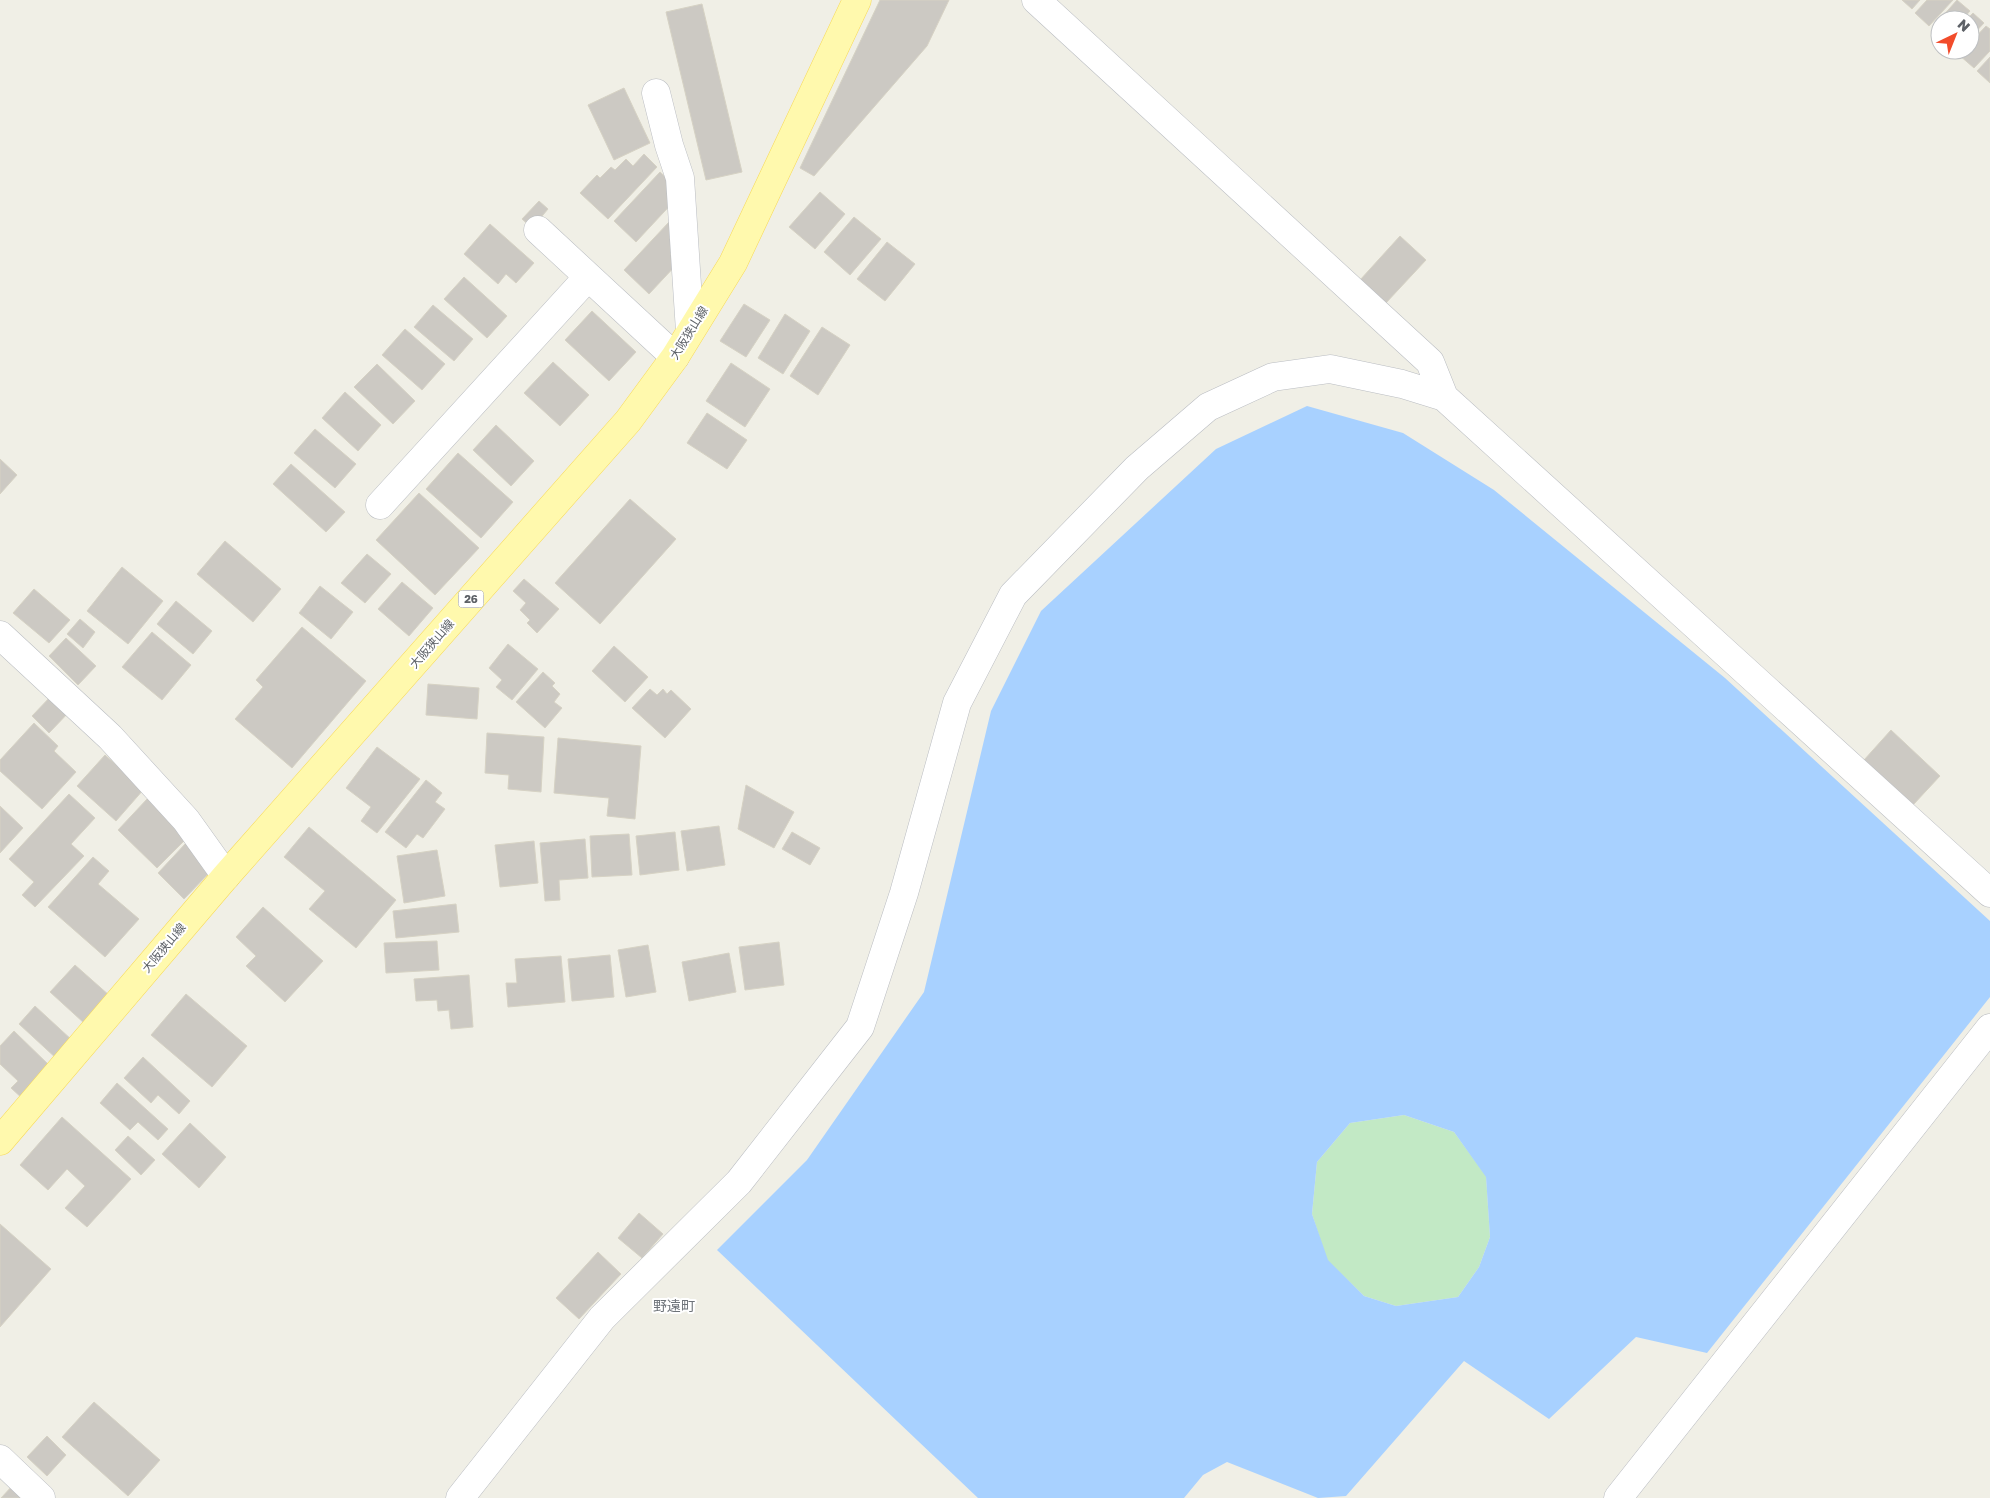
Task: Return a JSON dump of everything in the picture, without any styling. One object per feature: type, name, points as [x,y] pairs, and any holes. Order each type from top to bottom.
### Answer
[{"type":"main road","name":"大阪狭山線","points":[[0,1141],[226,876],[628,421],[675,357],[733,263],[857,0]]},
{"type":"street","points":[[1036,0],[1430,362],[1444,397]]},
{"type":"street","points":[[656,93],[668,144],[680,178],[690,332]]},
{"type":"street","points":[[538,230],[675,357]]},
{"type":"street","points":[[380,505],[588,277]]},
{"type":"street","points":[[465,1496],[602,1318],[739,1182],[860,1027],[904,893],[957,703],[1013,595],[1137,468],[1208,407],[1273,377],[1330,369],[1402,384],[1444,397],[1990,893]]},
{"type":"street","points":[[0,635],[110,737],[186,820],[226,876]]},
{"type":"street","points":[[1618,1498],[1990,1028]]},
{"type":"street","points":[[0,1459],[41,1498]]},
{"type":"green space","points":[[1404,1115],[1454,1132],[1486,1176],[1490,1237],[1479,1267],[1458,1297],[1396,1306],[1364,1296],[1327,1260],[1312,1214],[1317,1162],[1350,1123]]},
{"type":"water","points":[[1307,406],[1403,433],[1494,490],[1725,678],[1990,921],[1990,997],[1707,1353],[1636,1337],[1549,1419],[1464,1361],[1346,1496],[1318,1498],[1227,1462],[1203,1475],[1184,1498],[978,1498],[717,1250],[807,1160],[924,992],[991,711],[1041,611],[1216,449]],"holes":[[[1404,1115],[1454,1132],[1486,1177],[1490,1237],[1479,1267],[1458,1297],[1396,1306],[1364,1296],[1328,1260],[1312,1214],[1317,1162],[1350,1123]]]},
{"type":"building","points":[[880,0],[949,0],[927,46],[814,176],[800,168]]},
{"type":"building","points":[[1902,0],[1920,0],[1912,9]]},
{"type":"building","points":[[1927,0],[1953,0],[1944,10],[1930,10],[1929,26],[1915,13]]},
{"type":"building","points":[[1957,0],[1969,10],[1948,10]]},
{"type":"building","points":[[702,4],[742,172],[706,180],[666,12]]},
{"type":"building","points":[[1980,19],[1984,23],[1980,27]]},
{"type":"building","points":[[1986,26],[1990,29],[1990,51],[1974,68],[1965,60],[1980,60],[1980,32]]},
{"type":"building","points":[[1990,57],[1990,83],[1977,71]]},
{"type":"building","points":[[624,88],[650,143],[614,160],[588,105]]},
{"type":"building","points":[[644,154],[657,167],[608,219],[580,193],[597,175],[600,178],[611,167],[615,170],[626,159],[633,166]]},
{"type":"building","points":[[660,172],[673,184],[677,198],[636,242],[614,221]]},
{"type":"building","points":[[820,192],[845,214],[815,249],[789,227]]},
{"type":"building","points":[[539,201],[548,209],[532,228],[522,219]]},
{"type":"building","points":[[854,217],[881,239],[850,275],[824,252]]},
{"type":"building","points":[[669,222],[677,229],[669,238],[678,246],[670,254],[678,263],[649,294],[624,270]]},
{"type":"building","points":[[490,224],[534,263],[516,283],[506,274],[498,284],[464,254]]},
{"type":"building","points":[[1400,236],[1426,260],[1385,304],[1360,280]]},
{"type":"building","points":[[887,242],[915,264],[885,301],[857,279]]},
{"type":"building","points":[[464,277],[507,316],[487,338],[444,299]]},
{"type":"building","points":[[744,304],[770,320],[746,357],[720,341]]},
{"type":"building","points":[[433,305],[473,339],[454,361],[414,327]]},
{"type":"building","points":[[592,311],[636,352],[609,381],[565,340]]},
{"type":"building","points":[[785,314],[810,331],[783,374],[758,358]]},
{"type":"building","points":[[822,327],[850,345],[818,395],[790,376]]},
{"type":"building","points":[[405,329],[445,364],[422,390],[382,355]]},
{"type":"building","points":[[553,362],[589,395],[560,426],[524,393]]},
{"type":"building","points":[[731,363],[770,389],[745,427],[706,401]]},
{"type":"building","points":[[377,364],[415,401],[393,424],[354,387]]},
{"type":"building","points":[[345,392],[381,425],[358,451],[322,418]]},
{"type":"building","points":[[707,413],[747,440],[727,469],[687,443]]},
{"type":"building","points":[[496,425],[534,461],[511,486],[473,450]]},
{"type":"building","points":[[315,429],[356,464],[335,488],[294,453]]},
{"type":"building","points":[[458,453],[513,502],[481,538],[426,489]]},
{"type":"building","points":[[0,459],[17,475],[0,494]]},
{"type":"building","points":[[291,464],[345,512],[326,532],[273,484]]},
{"type":"building","points":[[419,493],[479,548],[435,595],[376,540]]},
{"type":"building","points":[[630,499],[676,539],[600,624],[555,583]]},
{"type":"building","points":[[225,541],[281,589],[253,622],[197,574]]},
{"type":"building","points":[[367,554],[391,574],[365,603],[341,583]]},
{"type":"building","points":[[122,567],[163,601],[128,644],[87,611]]},
{"type":"building","points":[[524,579],[559,609],[537,633],[527,623],[530,620],[520,610],[526,603],[513,591]]},
{"type":"building","points":[[402,582],[433,608],[409,636],[378,609]]},
{"type":"building","points":[[320,586],[353,612],[331,639],[299,613]]},
{"type":"building","points":[[34,589],[70,620],[49,643],[13,613]]},
{"type":"building","points":[[176,601],[212,631],[193,654],[157,624]]},
{"type":"building","points":[[80,619],[95,632],[83,648],[67,634]]},
{"type":"building","points":[[302,627],[366,681],[292,768],[235,719],[263,687],[256,680]]},
{"type":"building","points":[[152,632],[191,665],[162,700],[122,667]]},
{"type":"building","points":[[66,638],[96,666],[78,685],[49,656]]},
{"type":"building","points":[[508,644],[538,669],[512,700],[496,687],[502,680],[489,668]]},
{"type":"building","points":[[614,646],[648,677],[625,702],[592,671]]},
{"type":"building","points":[[543,672],[555,683],[552,686],[560,694],[554,702],[562,708],[545,728],[516,702]]},
{"type":"building","points":[[428,684],[479,688],[477,719],[426,715]]},
{"type":"building","points":[[650,689],[657,695],[663,689],[667,694],[671,690],[691,709],[665,738],[632,708]]},
{"type":"building","points":[[53,694],[71,710],[49,733],[32,716]]},
{"type":"building","points":[[34,723],[58,746],[54,751],[76,772],[42,809],[0,771],[0,760]]},
{"type":"building","points":[[1891,730],[1940,776],[1913,805],[1864,760]]},
{"type":"building","points":[[487,733],[544,737],[541,792],[508,789],[509,775],[485,773]]},
{"type":"building","points":[[558,738],[641,746],[635,819],[607,816],[609,798],[554,793]]},
{"type":"building","points":[[377,747],[420,779],[377,833],[361,821],[371,807],[346,788]]},
{"type":"building","points":[[105,755],[144,789],[116,821],[77,786]]},
{"type":"building","points":[[426,780],[442,793],[435,802],[445,809],[423,838],[417,834],[406,848],[385,832]]},
{"type":"building","points":[[746,785],[794,812],[774,848],[738,829]]},
{"type":"building","points":[[69,794],[95,818],[71,844],[84,856],[35,907],[22,895],[34,882],[9,859]]},
{"type":"building","points":[[148,798],[188,837],[157,868],[118,830]]},
{"type":"building","points":[[0,806],[23,828],[0,853]]},
{"type":"building","points":[[719,826],[725,865],[687,871],[681,831]]},
{"type":"building","points":[[309,827],[396,900],[356,948],[309,909],[325,891],[284,857]]},
{"type":"building","points":[[675,832],[679,870],[640,875],[636,836]]},
{"type":"building","points":[[792,832],[820,848],[810,865],[782,849]]},
{"type":"building","points":[[629,834],[632,875],[592,877],[590,836]]},
{"type":"building","points":[[585,839],[588,878],[559,880],[560,900],[545,901],[540,843]]},
{"type":"building","points":[[534,841],[538,883],[500,887],[495,845]]},
{"type":"building","points":[[186,843],[213,869],[184,899],[158,873]]},
{"type":"building","points":[[437,850],[445,896],[404,903],[397,856]]},
{"type":"building","points":[[93,857],[109,871],[98,884],[139,919],[105,957],[48,907]]},
{"type":"building","points":[[456,904],[459,932],[396,938],[393,911]]},
{"type":"building","points":[[263,907],[323,961],[285,1002],[246,966],[256,956],[236,937]]},
{"type":"building","points":[[437,941],[439,970],[386,973],[384,943]]},
{"type":"building","points":[[779,942],[784,985],[745,990],[739,947]]},
{"type":"building","points":[[648,945],[656,992],[626,997],[618,950]]},
{"type":"building","points":[[729,953],[736,992],[689,1001],[682,962]]},
{"type":"building","points":[[610,955],[614,997],[572,1001],[568,959]]},
{"type":"building","points":[[561,956],[565,1002],[508,1007],[506,983],[517,983],[515,959]]},
{"type":"building","points":[[75,965],[110,996],[84,1023],[50,992]]},
{"type":"building","points":[[469,975],[473,1027],[451,1029],[449,1010],[438,1011],[437,1000],[416,1001],[414,979]]},
{"type":"building","points":[[186,994],[247,1046],[212,1087],[151,1035]]},
{"type":"building","points":[[35,1006],[73,1041],[57,1059],[19,1024]]},
{"type":"building","points":[[14,1031],[52,1068],[23,1099],[11,1088],[18,1081],[0,1064],[0,1046]]},
{"type":"building","points":[[143,1057],[190,1101],[179,1114],[158,1095],[151,1103],[124,1078]]},
{"type":"building","points":[[117,1083],[168,1129],[158,1140],[138,1122],[130,1130],[100,1103]]},
{"type":"building","points":[[62,1117],[131,1179],[87,1227],[65,1208],[85,1186],[67,1169],[48,1190],[20,1165]]},
{"type":"building","points":[[190,1123],[226,1157],[199,1188],[162,1154]]},
{"type":"building","points":[[128,1136],[155,1160],[141,1175],[115,1150]]},
{"type":"building","points":[[639,1213],[663,1234],[642,1258],[618,1238]]},
{"type":"building","points":[[0,1224],[51,1269],[0,1327]]},
{"type":"building","points":[[598,1252],[621,1274],[579,1319],[556,1298]]},
{"type":"building","points":[[94,1402],[160,1460],[128,1496],[62,1437]]},
{"type":"building","points":[[47,1436],[66,1455],[47,1476],[27,1457]]},
{"type":"building","points":[[13,1485],[27,1498],[1,1498]]},
{"type":"district","name":"野遠町","points":[[674,1306]]}]
